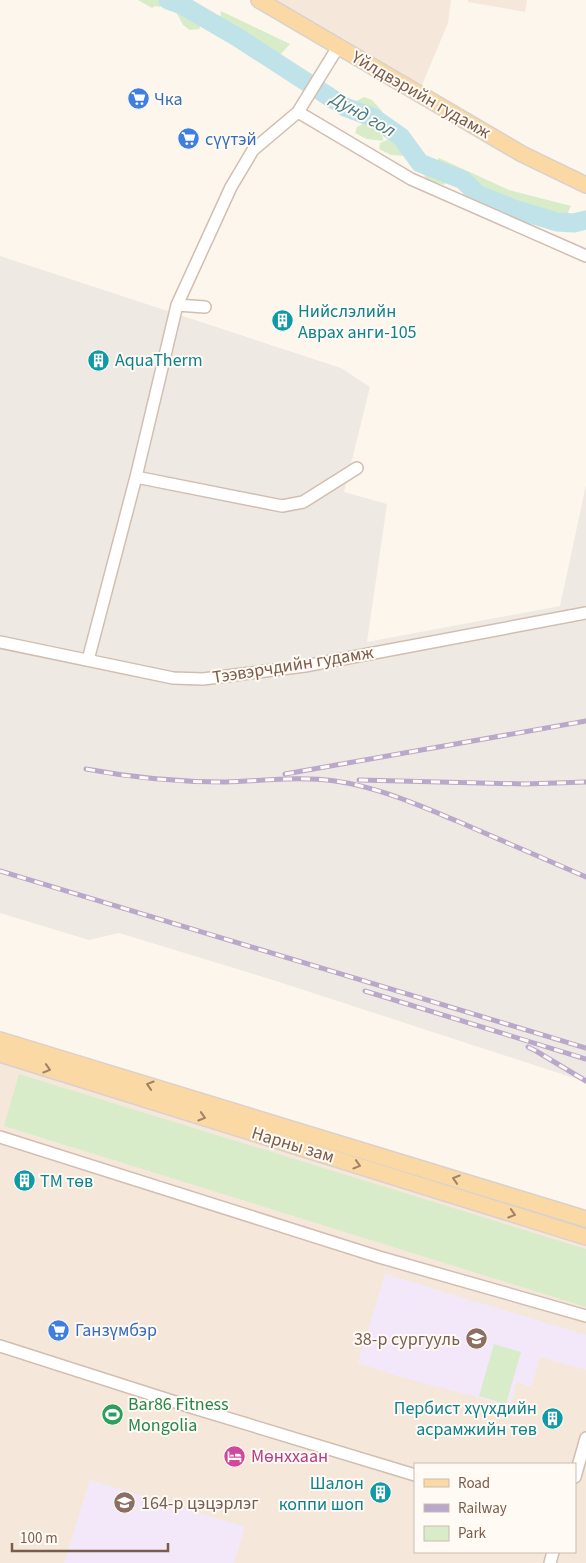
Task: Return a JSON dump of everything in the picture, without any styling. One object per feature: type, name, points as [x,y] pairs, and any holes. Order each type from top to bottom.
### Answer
[{"type":"main road","name":"Yйлдвэрийн гудамж","points":[[259,0],[335,53],[522,154],[586,185]]},
{"type":"main road","name":"Нарны зам","points":[[0,1040],[586,1219]]},
{"type":"main road","name":"Нарны зам","points":[[0,1054],[586,1237]]},
{"type":"street","points":[[88,660],[136,476],[177,306],[231,187],[252,150],[301,108],[335,53]]},
{"type":"street","points":[[301,108],[411,179],[586,256]]},
{"type":"street","points":[[177,306],[205,307]]},
{"type":"street","points":[[136,476],[282,506],[303,502],[357,468]]},
{"type":"street","name":"Тээвэрчдийн гудамж","points":[[0,642],[173,678],[203,680],[305,666],[586,613]]},
{"type":"street","points":[[0,1137],[379,1256],[586,1316]]},
{"type":"street","points":[[0,1346],[194,1408],[414,1475]]},
{"type":"street","points":[[576,1473],[586,1438]]},
{"type":"shaded area","points":[[276,0],[451,0],[448,23],[422,85]]},
{"type":"shaded area","points":[[468,0],[527,0],[525,12],[468,2]]},
{"type":"shaded area","points":[[0,256],[341,368],[370,387],[344,492],[387,504],[367,642],[560,606],[586,485],[586,1082],[273,980],[119,933],[89,940],[0,913]]},
{"type":"shaded area","points":[[0,1050],[586,1236],[586,1563],[0,1563]]},
{"type":"shaded area","name":"38-р сургууль","points":[[385,1274],[586,1335],[586,1370],[540,1357],[531,1387],[517,1382],[510,1406],[404,1378],[358,1363]]},
{"type":"shaded area","name":"164-р цэцэрлэг","points":[[90,1480],[245,1527],[234,1563],[64,1563]]},
{"type":"green space","points":[[138,0],[162,0],[165,2],[160,7],[155,6],[152,8]]},
{"type":"green space","points":[[178,9],[195,16],[202,23],[199,29],[190,30],[183,25],[176,12]]},
{"type":"green space","points":[[221,11],[290,44],[281,54],[233,33],[220,24]]},
{"type":"green space","points":[[364,97],[372,100],[382,111],[382,114],[366,113],[354,107],[356,101]]},
{"type":"green space","points":[[365,123],[373,126],[383,137],[383,141],[367,139],[355,133],[357,127]]},
{"type":"green space","points":[[389,139],[396,142],[407,153],[406,156],[391,155],[379,149],[380,143]]},
{"type":"green space","points":[[439,158],[509,190],[571,206],[565,219],[489,195],[436,163]]},
{"type":"green space","points":[[430,169],[446,175],[449,179],[444,185],[428,180],[424,174]]},
{"type":"green space","points":[[19,1074],[586,1249],[586,1307],[4,1126]]},
{"type":"green space","points":[[494,1344],[521,1352],[506,1404],[479,1396]]},
{"type":"waterway","name":"Дунд гол","points":[[168,0],[182,5],[237,37],[345,107],[374,118],[401,137],[420,163],[463,180],[477,194],[514,209],[557,222],[574,223],[586,220]]},
{"type":"railway","points":[[285,774],[586,721]]},
{"type":"railway","points":[[86,769],[138,777],[189,781],[225,782],[307,779],[351,784],[413,803],[586,877]]},
{"type":"railway","points":[[359,780],[525,784],[586,782]]},
{"type":"railway","points":[[0,871],[586,1048]]},
{"type":"railway","points":[[365,991],[586,1059]]},
{"type":"railway","points":[[528,1047],[586,1081]]},
{"type":"place","name":"Чка","points":[[138,99]]},
{"type":"place","name":"сүүтэй","points":[[189,139]]},
{"type":"place","name":"Нийслэлийн Аврах анги-105","points":[[282,321]]},
{"type":"place","name":"AquaTherm","points":[[99,360]]},
{"type":"place","name":"TM төв","points":[[24,1181]]},
{"type":"place","name":"Ганзүмбэр","points":[[59,1330]]},
{"type":"place","name":"38-р сургууль","points":[[476,1339]]},
{"type":"place","name":"Bar86 Fitness Mongolia","points":[[112,1414]]},
{"type":"place","name":"Пербист хүүхдийн асрамжийн төв","points":[[553,1418]]},
{"type":"place","name":"Мөнххаан","points":[[235,1456]]},
{"type":"place","name":"Шалон коппи шоп","points":[[380,1493]]},
{"type":"place","name":"164-р цэцэрлэг","points":[[125,1503]]}]
